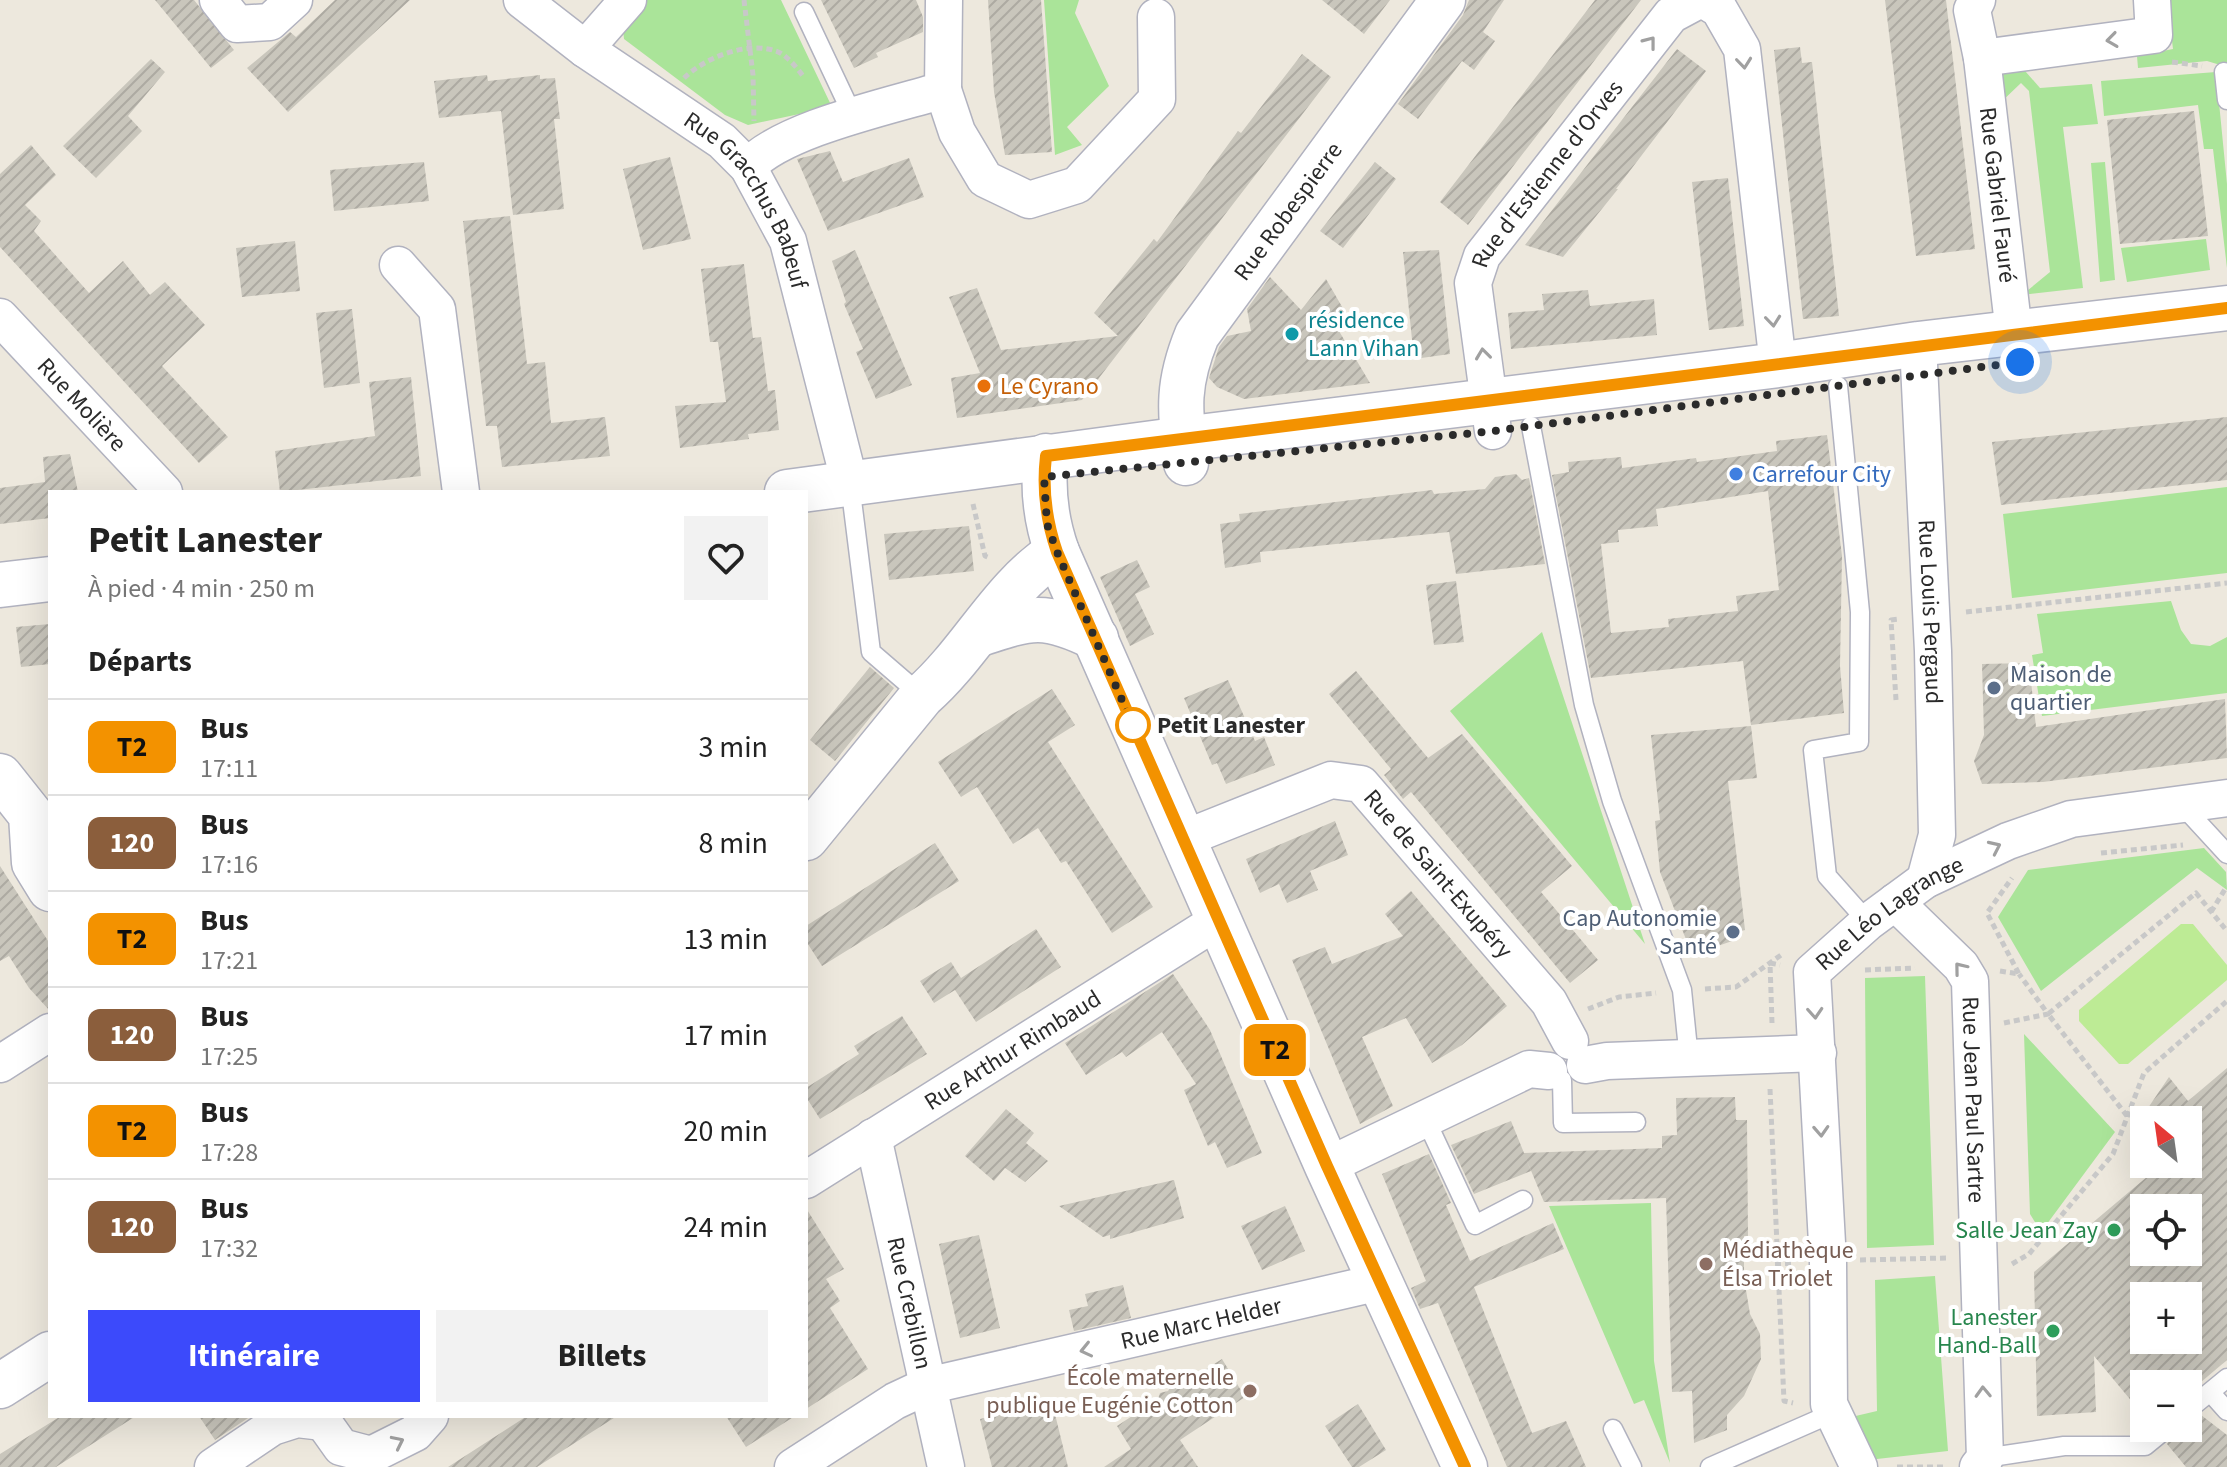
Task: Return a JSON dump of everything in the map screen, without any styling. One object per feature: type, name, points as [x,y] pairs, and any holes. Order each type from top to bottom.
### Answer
[{"type":"street","points":[[218,0],[237,24],[270,22],[294,0]]},
{"type":"street","name":"Rue Gracchus Babeuf","points":[[522,0],[585,49],[722,141],[757,158],[788,241],[850,484]]},
{"type":"street","points":[[585,49],[628,0]]},
{"type":"street","points":[[944,0],[943,90],[957,132],[985,179],[1029,200],[1077,185],[1157,99],[1156,17]]},
{"type":"street","name":"Rue Robespierre","points":[[1185,451],[1178,410],[1186,361],[1197,335],[1443,0]]},
{"type":"street","name":"Rue d'Estienne d'Orves","points":[[1504,420],[1473,283],[1482,256],[1671,15],[1702,0],[1719,9],[1742,49],[1778,365]]},
{"type":"street","name":"Rue Gabriel Fauré","points":[[1977,0],[1972,10],[1982,58],[2014,333]]},
{"type":"street","points":[[1982,58],[2153,17]]},
{"type":"street","points":[[757,158],[843,122],[943,90]]},
{"type":"street","points":[[398,265],[437,309],[461,490]]},
{"type":"street","points":[[803,490],[1838,386],[2014,333],[2227,308]]},
{"type":"street","name":"Rue Molière","points":[[0,317],[162,490]]},
{"type":"street","points":[[1504,420],[1778,365],[1920,359],[2227,337]]},
{"type":"street","name":"Rue Louis Pergaud","points":[[1920,359],[1937,835],[1925,880]]},
{"type":"street","points":[[1045,466],[1047,524],[1057,552],[1327,1166],[1465,1467]]},
{"type":"street","points":[[808,836],[922,696],[944,676],[1028,571],[1057,552]]},
{"type":"street","points":[[0,585],[48,579]]},
{"type":"street","points":[[977,635],[1025,618],[1038,618],[1069,625],[1096,638]]},
{"type":"street","points":[[0,776],[40,816],[34,863],[48,886]]},
{"type":"street","name":"Rue de Saint-Exupéry","points":[[1183,839],[1331,780],[1361,784],[1566,1055]]},
{"type":"street","name":"Rue Léo Lagrange","points":[[1818,1053],[1803,959],[1881,912],[1925,880],[2008,841],[2071,819],[2227,798]]},
{"type":"street","name":"Rue Jean Paul Sartre","points":[[1881,912],[1961,966],[1970,981],[1981,1463]]},
{"type":"street","name":"Rue Arthur Rimbaud","points":[[808,1179],[1219,920]]},
{"type":"street","points":[[0,1064],[48,1033]]},
{"type":"street","points":[[1327,1166],[1529,1069],[1566,1055],[1607,1061],[1818,1053],[1828,1261],[1829,1404],[1859,1467]]},
{"type":"street","name":"Rue Crebillon","points":[[873,1137],[946,1467]]},
{"type":"street","name":"Rue Marc Helder","points":[[793,1467],[895,1401],[927,1386],[1380,1282]]},
{"type":"street","points":[[0,1386],[48,1355]]},
{"type":"street","points":[[213,1467],[272,1427],[297,1419],[321,1419],[341,1447],[371,1455],[415,1433],[428,1418]]},
{"type":"lane","points":[[804,12],[843,122]]},
{"type":"lane","points":[[2224,72],[2227,100]]},
{"type":"lane","points":[[1838,386],[1860,612],[1859,742],[1813,750],[1827,876],[1881,912]]},
{"type":"lane","points":[[1504,420],[1612,801],[1682,990],[1689,1059]]},
{"type":"lane","points":[[850,484],[871,652],[922,696]]},
{"type":"lane","points":[[2181,804],[2221,848]]},
{"type":"lane","points":[[1566,1055],[1563,1123],[1636,1122]]},
{"type":"lane","points":[[1426,1120],[1475,1225],[1523,1200]]},
{"type":"lane","points":[[2202,1399],[2227,1378]]},
{"type":"lane","points":[[2210,1392],[2227,1411]]},
{"type":"lane","points":[[1710,1467],[1833,1413]]},
{"type":"lane","points":[[1613,1429],[1632,1467]]},
{"type":"lane","points":[[1981,1463],[2064,1446],[2145,1446],[2150,1442]]},
{"type":"path","points":[[744,0],[757,158]]},
{"type":"path","points":[[2153,17],[2172,63],[2224,72]]},
{"type":"path","points":[[676,85],[690,72],[749,46],[779,51],[843,122]]},
{"type":"path","points":[[1897,715],[1891,620],[2227,583]]},
{"type":"path","points":[[2089,854],[2221,848]]},
{"type":"path","points":[[2018,871],[1987,913],[2019,974],[2127,1116]]},
{"type":"path","points":[[2211,912],[2227,886]]},
{"type":"path","points":[[1972,1029],[2048,1014],[2196,893],[2227,931]]},
{"type":"path","points":[[1566,1055],[1619,997],[1736,987],[1770,963],[1803,959],[1961,966],[2019,974]]},
{"type":"path","points":[[1770,963],[1774,1057],[1769,1095],[1784,1401],[1833,1413]]},
{"type":"path","points":[[1775,1264],[1828,1261],[1979,1271],[2029,1254],[2113,1154],[2144,1073],[2227,1001]]},
{"type":"path","points":[[1897,1467],[1944,1467]]},
{"type":"green space","points":[[647,0],[781,0],[832,107],[748,125],[725,115],[624,39],[623,29]]},
{"type":"green space","points":[[1044,0],[1079,0],[1075,13],[1109,86],[1067,127],[1082,145],[1055,155]]},
{"type":"green space","points":[[2167,0],[2227,0],[2227,67],[2207,61],[2138,68],[2137,56],[2173,49]]},
{"type":"green space","points":[[2019,64],[2040,88],[2092,84],[2098,124],[2063,127],[2083,288],[2022,295],[2050,272],[2029,91],[2021,83],[1998,105],[1995,85],[2003,68]]},
{"type":"green space","points":[[2216,72],[2227,184],[2227,268],[2213,149],[2204,149],[2198,105],[2104,116],[2101,81]]},
{"type":"green space","points":[[2105,162],[2115,280],[2100,282],[2091,163]]},
{"type":"green space","points":[[2206,239],[2210,270],[2127,282],[2121,248]]},
{"type":"green space","points":[[2227,487],[2227,573],[2012,598],[2003,514]]},
{"type":"green space","points":[[2171,601],[2181,630],[2191,644],[2210,646],[2227,637],[2227,693],[2042,716],[2032,655],[2043,653],[2037,614]]},
{"type":"green space","points":[[1542,632],[1645,944],[1450,711]]},
{"type":"green space","points":[[2204,848],[2226,872],[2227,890],[2197,868],[2041,991],[1998,917],[2028,870]]},
{"type":"green space","points":[[2181,924],[2193,924],[2227,965],[2227,980],[2128,1064],[2119,1064],[2079,1021],[2079,1010]]},
{"type":"green space","points":[[1925,976],[1934,1245],[1867,1248],[1865,978]]},
{"type":"green space","points":[[2024,1034],[2115,1132],[2041,1232],[2030,1214]]},
{"type":"green space","points":[[1651,1203],[1654,1361],[1670,1463],[1644,1400],[1634,1404],[1549,1206]]},
{"type":"green space","points":[[1935,1276],[1948,1451],[1868,1460],[1847,1418],[1877,1411],[1875,1280]]},
{"type":"building","points":[[155,0],[194,0],[234,50],[211,68]]},
{"type":"building","points":[[335,0],[410,0],[288,112],[247,68],[290,32],[296,37]]},
{"type":"building","points":[[821,0],[916,0],[923,17],[923,32],[876,53],[878,57],[854,68]]},
{"type":"building","points":[[988,0],[1041,0],[1052,152],[1005,155],[994,92]]},
{"type":"building","points":[[1322,0],[1390,0],[1364,34]]},
{"type":"building","points":[[1469,0],[1504,0],[1483,32],[1495,41],[1474,70],[1462,61],[1418,119],[1398,104],[1463,15]]},
{"type":"building","points":[[1595,0],[1641,0],[1468,225],[1440,202]]},
{"type":"building","points":[[1885,0],[1946,0],[1975,249],[1916,256]]},
{"type":"building","points":[[1800,47],[1802,63],[1812,62],[1839,316],[1803,319],[1774,50]]},
{"type":"building","points":[[1677,49],[1706,71],[1618,189],[1563,257],[1525,245]]},
{"type":"building","points":[[1302,54],[1331,77],[1082,400],[957,418],[951,378],[980,373],[949,297],[977,288],[1001,350],[1118,336],[1094,313],[1154,239],[1157,242],[1238,131],[1241,133]]},
{"type":"building","points":[[151,59],[165,72],[128,116],[142,131],[96,178],[63,146]]},
{"type":"building","points":[[487,75],[488,81],[540,75],[540,79],[555,78],[560,119],[554,119],[564,209],[513,215],[501,111],[439,118],[434,81]]},
{"type":"building","points":[[2194,111],[2208,236],[2120,244],[2107,120]]},
{"type":"building","points":[[31,145],[56,175],[25,205],[41,221],[34,231],[89,293],[123,261],[150,295],[165,282],[205,325],[162,366],[228,437],[199,463],[0,247],[0,174]]},
{"type":"building","points":[[830,151],[843,182],[909,158],[924,197],[828,231],[797,159]]},
{"type":"building","points":[[670,157],[691,239],[643,250],[623,169]]},
{"type":"building","points":[[424,162],[429,201],[334,211],[330,170]]},
{"type":"building","points":[[1375,162],[1396,179],[1343,248],[1320,231]]},
{"type":"building","points":[[1728,178],[1744,326],[1709,330],[1692,182]]},
{"type":"building","points":[[510,216],[527,364],[545,362],[551,423],[605,417],[610,456],[502,467],[497,426],[486,426],[463,221]]},
{"type":"building","points":[[295,241],[300,291],[242,297],[236,248]]},
{"type":"building","points":[[855,250],[912,385],[876,399],[856,352],[863,349],[844,304],[846,302],[832,261]]},
{"type":"building","points":[[1439,250],[1450,354],[1414,359],[1403,252]]},
{"type":"building","points":[[744,264],[753,338],[761,337],[768,391],[775,390],[779,430],[748,434],[749,439],[680,448],[675,406],[726,402],[718,342],[710,342],[701,269]]},
{"type":"building","name":"résidence Lann Vihan","points":[[1270,277],[1301,310],[1326,279],[1352,324],[1336,326],[1370,383],[1244,399],[1217,387],[1209,378],[1219,347],[1227,336],[1251,331],[1247,309]]},
{"type":"building","points":[[1588,290],[1590,306],[1654,299],[1657,335],[1511,349],[1508,313],[1544,310],[1542,294]]},
{"type":"building","points":[[352,309],[360,383],[324,388],[316,313]]},
{"type":"building","points":[[411,377],[421,476],[280,490],[275,451],[375,436],[369,382]]},
{"type":"building","points":[[2227,417],[2227,480],[2001,505],[1992,442]]},
{"type":"building","points":[[1827,435],[1842,556],[1840,666],[1844,713],[1751,725],[1743,661],[1591,678],[1552,475],[1569,472],[1568,462],[1621,457],[1622,468],[1696,458],[1697,462],[1777,451],[1776,441]],"holes":[[[1768,491],[1779,590],[1736,596],[1738,611],[1668,619],[1669,627],[1611,633],[1601,544],[1619,542],[1618,530],[1658,526],[1656,509]]]},
{"type":"building","points":[[70,454],[78,490],[48,490],[48,518],[0,524],[0,488],[45,482],[43,457]]},
{"type":"building","points":[[1516,474],[1522,480],[1529,478],[1545,564],[1456,574],[1449,532],[1260,552],[1261,562],[1225,568],[1220,524],[1240,521],[1239,514],[1432,490],[1434,494],[1485,489],[1495,477]]},
{"type":"building","points":[[969,526],[974,571],[889,580],[884,534]]},
{"type":"building","points":[[1137,560],[1150,587],[1135,594],[1154,634],[1130,646],[1100,577]]},
{"type":"building","points":[[1456,581],[1464,642],[1434,645],[1426,585]]},
{"type":"building","points":[[48,624],[48,664],[21,667],[16,627]]},
{"type":"building","points":[[2029,663],[2036,727],[2225,699],[2227,758],[2043,782],[1982,784],[1974,761],[1984,735],[1982,664]]},
{"type":"building","points":[[870,667],[894,688],[835,761],[810,740]]},
{"type":"building","points":[[1356,671],[1428,758],[1462,734],[1572,866],[1541,892],[1598,960],[1570,983],[1411,792],[1403,799],[1384,775],[1391,769],[1329,694]]},
{"type":"building","points":[[1228,680],[1255,741],[1264,737],[1275,765],[1226,784],[1217,763],[1212,765],[1184,698]]},
{"type":"building","points":[[1052,689],[1075,725],[1048,742],[1153,907],[1112,933],[1066,861],[1061,863],[1038,828],[1013,844],[977,787],[961,797],[938,762]]},
{"type":"building","points":[[1751,726],[1757,778],[1728,781],[1745,930],[1734,933],[1735,940],[1692,955],[1660,872],[1655,821],[1660,820],[1651,735]]},
{"type":"building","points":[[1335,821],[1348,855],[1310,871],[1318,890],[1287,903],[1279,884],[1260,893],[1246,859]]},
{"type":"building","points":[[935,843],[959,881],[822,966],[808,944],[808,925]]},
{"type":"building","points":[[0,866],[48,941],[48,1009],[29,988],[9,956],[0,961]]},
{"type":"building","points":[[1411,891],[1507,1006],[1462,1045],[1432,1063],[1406,1018],[1362,1037],[1393,1106],[1360,1124],[1292,960],[1325,947],[1332,964],[1403,936],[1385,914]]},
{"type":"building","points":[[1036,929],[1061,967],[976,1022],[955,990],[934,1003],[920,981],[951,962],[961,978]]},
{"type":"building","points":[[1173,974],[1210,1030],[1262,1153],[1227,1168],[1215,1142],[1208,1146],[1184,1090],[1196,1084],[1162,1032],[1126,1057],[1122,1052],[1086,1075],[1065,1043]]},
{"type":"building","points":[[902,1016],[927,1054],[820,1119],[808,1100],[808,1087],[859,1054],[854,1046]]},
{"type":"building","name":"Salle Jean Zay","points":[[2227,1068],[2227,1360],[2202,1381],[2202,1370],[2130,1370],[2130,1399],[2094,1356],[2096,1412],[2037,1416],[2034,1272],[2146,1178],[2202,1178],[2202,1106],[2149,1106],[2169,1077],[2188,1101]]},
{"type":"building","name":"Médiathèque Élsa Triolet","points":[[1735,1097],[1736,1120],[1747,1120],[1748,1236],[1744,1236],[1744,1278],[1750,1314],[1760,1334],[1761,1359],[1744,1396],[1727,1415],[1727,1430],[1694,1443],[1692,1391],[1672,1392],[1666,1198],[1544,1202],[1525,1156],[1531,1171],[1474,1194],[1451,1145],[1511,1121],[1524,1153],[1662,1148],[1662,1136],[1677,1135],[1676,1098]]},
{"type":"building","points":[[1006,1109],[1034,1133],[1026,1143],[1048,1161],[1025,1182],[1005,1168],[994,1181],[965,1156]]},
{"type":"building","points":[[1429,1154],[1451,1203],[1446,1205],[1470,1261],[1553,1223],[1564,1249],[1474,1287],[1532,1433],[1566,1421],[1586,1467],[1507,1467],[1438,1303],[1420,1309],[1411,1288],[1426,1281],[1382,1174]]},
{"type":"building","points":[[1174,1180],[1184,1218],[1110,1239],[1110,1235],[1103,1237],[1059,1206]]},
{"type":"building","points":[[1285,1206],[1305,1251],[1262,1270],[1241,1226]]},
{"type":"building","points":[[808,1211],[844,1269],[826,1279],[840,1301],[830,1308],[868,1369],[808,1408]]},
{"type":"building","points":[[979,1235],[1000,1328],[960,1338],[939,1244]]},
{"type":"building","points":[[1123,1285],[1131,1318],[1074,1331],[1069,1310],[1088,1306],[1085,1294]]},
{"type":"building","points":[[1222,1359],[1245,1397],[1180,1440],[1198,1467],[1104,1467],[1131,1449],[1117,1426],[1158,1399],[1160,1393],[1168,1391],[1172,1385],[1180,1387],[1182,1378],[1190,1377],[1193,1370],[1200,1373]]},
{"type":"building","points":[[1052,1402],[1068,1467],[992,1467],[980,1419]]},
{"type":"building","points":[[1358,1404],[1386,1450],[1359,1467],[1352,1467],[1325,1426]]},
{"type":"building","points":[[2202,1416],[2227,1435],[2227,1467],[2186,1467],[2167,1444],[2202,1442]]},
{"type":"building","points":[[58,1418],[133,1418],[56,1467],[0,1467],[0,1454]]},
{"type":"building","points":[[200,1418],[248,1418],[215,1440]]},
{"type":"building","points":[[524,1418],[614,1418],[537,1467],[448,1467]]},
{"type":"building","points":[[727,1418],[792,1418],[746,1447]]},
{"type":"bus line","name":"T2","points":[[1465,1467],[1238,967],[1057,552],[1047,524],[1046,456],[1519,399],[1918,344],[2227,308]]},
{"type":"place","name":"résidence Lann Vihan","points":[[1292,334]]},
{"type":"place","name":"Le Cyrano","points":[[984,386]]},
{"type":"place","name":"Carrefour City","points":[[1736,474]]},
{"type":"place","name":"Maison de quartier","points":[[1994,688]]},
{"type":"place","name":"Petit Lanester","points":[[1133,725]]},
{"type":"place","name":"Cap Autonomie Santé","points":[[1733,932]]},
{"type":"place","name":"Salle Jean Zay","points":[[2114,1230]]},
{"type":"place","name":"Médiathèque Élsa Triolet","points":[[1706,1264]]},
{"type":"place","name":"Lanester Hand-Ball","points":[[2053,1331]]},
{"type":"place","name":"École maternelle publique Eugénie Cotton","points":[[1250,1391]]},
{"type":"route","points":[[1133,725],[1057,552],[1047,524],[1044,477],[1493,431],[2020,362]]}]
